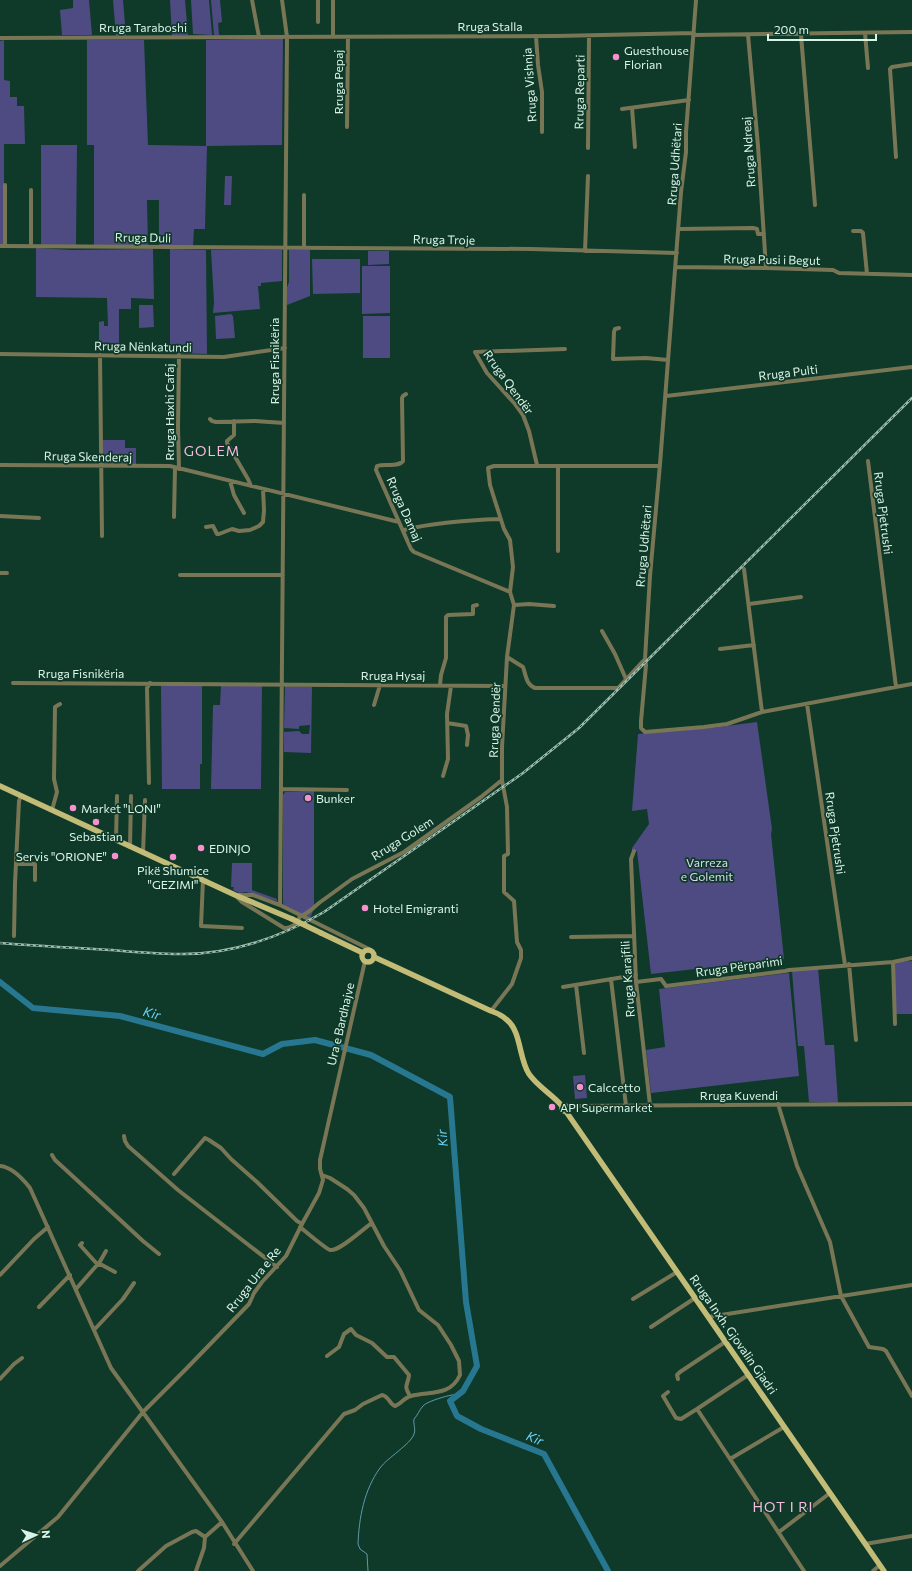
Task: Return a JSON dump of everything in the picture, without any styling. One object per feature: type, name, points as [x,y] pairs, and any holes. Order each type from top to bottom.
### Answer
[{"type":"main road","points":[[0,786],[363,953]]},
{"type":"main road","points":[[371,950],[374,957],[370,962],[365,961],[363,958],[363,953],[371,950]]},
{"type":"main road","name":"Rruga Inxh. Gjovalin Gjadri","points":[[374,957],[508,1020],[511,1024],[526,1070],[538,1085],[554,1096],[565,1108],[884,1571]]},
{"type":"street","points":[[252,0],[258,37]]},
{"type":"street","name":"Rruga Fisnikëria","points":[[280,905],[287,37],[282,0]]},
{"type":"street","points":[[318,0],[318,22]]},
{"type":"street","points":[[333,0],[333,37]]},
{"type":"street","name":"Rruga Udhëtari","points":[[696,0],[686,152],[678,229],[666,396],[650,576],[645,659],[646,665],[640,721],[641,728],[645,733],[727,724],[762,712]]},
{"type":"street","name":"Rruga Stalla","points":[[287,37],[589,36],[694,34],[801,35],[912,32]]},
{"type":"street","points":[[865,33],[868,68]]},
{"type":"street","name":"Rruga Ndreaj","points":[[748,35],[758,146],[766,268]]},
{"type":"street","points":[[801,35],[815,205]]},
{"type":"street","name":"Rruga Vishnja","points":[[536,36],[542,92],[542,132]]},
{"type":"street","name":"Rruga Reparti","points":[[588,148],[589,36]]},
{"type":"street","name":"Rruga Taraboshi","points":[[0,38],[287,37]]},
{"type":"street","name":"Rruga Pepaj","points":[[347,127],[348,37]]},
{"type":"street","points":[[896,157],[890,69],[892,67],[912,64]]},
{"type":"street","points":[[622,109],[689,100]]},
{"type":"street","points":[[632,108],[635,147]]},
{"type":"street","points":[[585,251],[588,176]]},
{"type":"street","points":[[2,246],[5,184]]},
{"type":"street","points":[[31,190],[31,246]]},
{"type":"street","points":[[304,195],[304,248]]},
{"type":"street","points":[[678,229],[755,228],[758,234],[764,234]]},
{"type":"street","points":[[853,231],[861,231],[863,233],[867,274]]},
{"type":"street","name":"Rruga Duli","points":[[2,246],[285,248]]},
{"type":"street","name":"Rruga Troje","points":[[285,248],[531,249],[677,253]]},
{"type":"street","name":"Rruga Pusi i Begut","points":[[676,267],[833,270],[839,273],[912,275]]},
{"type":"street","points":[[619,328],[615,329],[614,332],[613,359],[646,358],[668,360]]},
{"type":"street","name":"Rruga Nënkatundi","points":[[0,354],[179,355],[232,357],[273,348],[285,348]]},
{"type":"street","name":"Rruga Qendër","points":[[537,465],[529,431],[523,415],[516,404],[487,373],[475,352],[565,349]]},
{"type":"street","points":[[100,355],[102,536]]},
{"type":"street","name":"Rruga Haxhi Cafaj","points":[[177,468],[179,355]]},
{"type":"street","name":"Rruga Pulti","points":[[666,396],[912,367]]},
{"type":"street","name":"Rruga Damaj","points":[[406,394],[402,398],[403,461],[399,464],[382,464],[378,466],[376,470],[404,530],[411,549],[414,552],[510,592]]},
{"type":"street","points":[[210,419],[216,422],[260,421],[284,423]]},
{"type":"street","points":[[234,422],[234,435],[227,441],[227,443],[251,486]]},
{"type":"street","name":"Rruga Pjetrushi","points":[[868,461],[896,687]]},
{"type":"street","name":"Rruga Skenderaj","points":[[0,465],[164,466],[399,522]]},
{"type":"street","name":"Rruga Qendër","points":[[491,1011],[512,984],[522,954],[517,942],[514,901],[504,892],[504,856],[508,854],[508,833],[507,807],[502,780],[505,686],[507,657],[514,605],[510,592],[513,567],[512,550],[510,540],[500,518],[490,485],[488,468],[494,466],[537,465],[660,466]]},
{"type":"street","points":[[558,466],[558,551]]},
{"type":"street","points":[[174,517],[177,468]]},
{"type":"street","points":[[230,481],[234,495],[244,513]]},
{"type":"street","points":[[206,527],[213,526],[217,534],[219,534],[232,529],[246,531],[259,526],[264,516],[263,489]]},
{"type":"street","points":[[0,516],[38,518]]},
{"type":"street","points":[[404,530],[463,521],[500,518]]},
{"type":"street","points":[[744,569],[762,712],[912,684]]},
{"type":"street","points":[[0,573],[7,573]]},
{"type":"street","points":[[180,575],[283,576]]},
{"type":"street","points":[[749,604],[801,598]]},
{"type":"street","points":[[514,605],[529,604],[554,606]]},
{"type":"street","points":[[440,685],[446,658],[446,617],[448,615],[473,614],[473,606],[477,605]]},
{"type":"street","points":[[602,631],[615,654],[626,679]]},
{"type":"street","points":[[720,649],[754,645]]},
{"type":"street","points":[[507,657],[523,666],[530,686],[534,688],[618,688],[645,659]]},
{"type":"street","name":"Rruga Fisnikëria","points":[[13,682],[282,684]]},
{"type":"street","points":[[148,783],[147,688],[150,683]]},
{"type":"street","name":"Rruga Hysaj","points":[[282,684],[505,686]]},
{"type":"street","points":[[374,705],[380,685]]},
{"type":"street","points":[[443,776],[448,759],[447,723],[451,686]]},
{"type":"street","points":[[52,810],[57,789],[54,779],[55,707],[60,704]]},
{"type":"street","name":"Rruga Pjetrushi","points":[[807,704],[847,964]]},
{"type":"street","points":[[447,723],[466,726],[468,734],[467,745]]},
{"type":"street","name":"Rruga Golem","points":[[301,915],[312,910],[319,903],[352,879],[404,852],[481,797],[502,780]]},
{"type":"street","points":[[281,790],[347,790]]},
{"type":"street","points":[[14,936],[16,864],[21,796]]},
{"type":"street","points":[[116,840],[117,796]]},
{"type":"street","points":[[130,847],[131,796]]},
{"type":"street","points":[[143,853],[145,800]]},
{"type":"street","name":"Rruga Karajfili","points":[[634,851],[631,859],[636,982],[650,1105]]},
{"type":"street","points":[[16,864],[35,864],[35,880]]},
{"type":"street","points":[[203,880],[201,926],[242,928]]},
{"type":"street","points":[[235,895],[253,895],[280,905],[371,950]]},
{"type":"street","points":[[235,895],[242,902],[284,928],[297,923],[301,915]]},
{"type":"street","points":[[310,920],[312,918],[312,910]]},
{"type":"street","points":[[571,937],[634,936]]},
{"type":"street","name":"Rruga Përparimi","points":[[636,982],[661,979],[666,986],[785,972],[789,970],[847,964],[893,962],[912,958]]},
{"type":"street","name":"Ura e Bardhajve","points":[[337,1084],[365,961]]},
{"type":"street","points":[[893,962],[895,1024]]},
{"type":"street","points":[[847,964],[856,1040]]},
{"type":"street","points":[[563,987],[636,975]]},
{"type":"street","points":[[611,979],[626,1106]]},
{"type":"street","points":[[576,985],[584,1053]]},
{"type":"street","name":"Rruga Ura e Re","points":[[0,1566],[58,1517],[143,1412],[249,1304],[254,1293],[286,1256],[322,1186],[320,1160],[337,1084]]},
{"type":"street","points":[[778,1104],[798,1166],[830,1242],[841,1296],[869,1347],[883,1349],[886,1351],[912,1396]]},
{"type":"street","name":"Rruga Kuvendi","points":[[565,1108],[650,1105],[912,1104]]},
{"type":"street","points":[[124,1136],[128,1146],[178,1190],[276,1267]]},
{"type":"street","points":[[174,1174],[205,1138],[221,1148],[231,1160],[244,1170],[301,1226],[328,1249],[334,1250],[341,1246],[372,1223]]},
{"type":"street","points":[[52,1155],[55,1160],[159,1254]]},
{"type":"street","points":[[0,1166],[10,1170],[30,1188],[111,1368],[222,1522],[234,1544],[253,1571]]},
{"type":"street","points":[[234,1544],[344,1414],[355,1410],[363,1404],[382,1395],[386,1396],[395,1406],[410,1396],[435,1393],[450,1388],[460,1376],[460,1365],[451,1345],[441,1329],[419,1310],[400,1270],[354,1195],[334,1180],[322,1175]]},
{"type":"street","points":[[0,1275],[34,1239],[48,1227]]},
{"type":"street","points":[[82,1243],[80,1245],[98,1265],[115,1272]]},
{"type":"street","points":[[76,1289],[98,1265],[106,1251]]},
{"type":"street","points":[[633,1299],[677,1272]]},
{"type":"street","points":[[39,1307],[70,1275]]},
{"type":"street","points":[[94,1330],[123,1299],[134,1283]]},
{"type":"street","points":[[708,1317],[912,1285]]},
{"type":"street","points":[[651,1327],[695,1298]]},
{"type":"street","points":[[327,1356],[339,1347],[344,1334],[351,1329],[356,1335],[372,1343],[387,1357],[394,1358],[409,1375],[406,1383],[410,1396]]},
{"type":"street","points":[[678,1379],[677,1375],[680,1372],[726,1342]]},
{"type":"street","points":[[0,1379],[22,1358]]},
{"type":"street","points":[[668,1392],[663,1396],[676,1418],[681,1418],[748,1375]]},
{"type":"street","points":[[697,1409],[804,1571]]},
{"type":"street","points":[[730,1459],[784,1427]]},
{"type":"street","points":[[779,1532],[830,1493]]},
{"type":"street","points":[[196,1571],[204,1548],[205,1537],[222,1522]]},
{"type":"street","points":[[138,1571],[166,1546],[192,1532],[196,1531],[205,1537]]},
{"type":"street","points":[[865,1544],[912,1536]]},
{"type":"street","points":[[873,1571],[880,1566]]},
{"type":"green space","points":[[73,0],[89,0],[92,35],[62,35],[60,10],[73,8]]},
{"type":"green space","points":[[113,0],[123,0],[126,36],[116,36]]},
{"type":"green space","points":[[170,0],[185,0],[188,35],[172,36]]},
{"type":"green space","points":[[191,0],[209,0],[212,35],[193,34]]},
{"type":"green space","points":[[211,0],[220,0],[222,22],[218,23],[219,35],[214,35]]},
{"type":"green space","points":[[283,38],[282,145],[207,146],[205,229],[194,229],[193,246],[159,246],[159,200],[147,200],[148,246],[94,246],[94,145],[87,145],[87,40],[144,40],[148,145],[206,146],[206,40]]},
{"type":"green space","points":[[4,40],[4,80],[10,81],[10,97],[17,97],[17,106],[24,106],[25,144],[4,144],[4,242],[0,245],[0,41]]},
{"type":"green space","points":[[41,145],[77,145],[76,245],[41,245]]},
{"type":"green space","points":[[225,176],[232,176],[231,205],[224,205]]},
{"type":"green space","points":[[36,248],[73,250],[153,249],[154,299],[131,298],[131,309],[119,309],[119,352],[108,352],[107,348],[99,349],[99,322],[104,321],[104,326],[108,326],[107,298],[36,297]]},
{"type":"green space","points":[[170,249],[206,250],[207,354],[170,353]]},
{"type":"green space","points":[[211,250],[282,250],[282,281],[261,283],[261,286],[258,286],[260,309],[213,313],[214,302]]},
{"type":"green space","points":[[289,250],[310,250],[310,296],[287,305],[286,290],[289,282]]},
{"type":"green space","points":[[368,251],[389,251],[389,264],[368,265]]},
{"type":"green space","points":[[312,259],[360,259],[360,293],[313,294]]},
{"type":"green space","points":[[362,266],[390,266],[390,313],[362,314]]},
{"type":"green space","points":[[139,305],[153,305],[154,327],[139,328]]},
{"type":"green space","points":[[231,314],[233,316],[235,338],[216,339],[215,316]]},
{"type":"green space","points":[[363,316],[390,316],[390,358],[363,358]]},
{"type":"green space","points":[[102,440],[125,440],[125,448],[136,448],[136,465],[102,464]]},
{"type":"green space","points":[[161,685],[202,685],[202,764],[200,764],[200,789],[162,789]]},
{"type":"green space","points":[[262,685],[261,789],[211,789],[213,705],[220,705],[221,686]]},
{"type":"green space","points":[[285,686],[312,687],[311,753],[284,752],[284,732],[299,731],[302,734],[309,734],[310,725],[299,726],[299,729],[284,728]]},
{"type":"green space","name":"Varreza e Golemit","points":[[757,722],[772,829],[771,834],[784,959],[651,974],[637,851],[632,851],[632,848],[649,824],[647,809],[632,811],[638,734],[711,728]]},
{"type":"green space","points":[[314,791],[314,908],[310,919],[284,905],[283,903],[283,795],[285,792]]},
{"type":"green space","points":[[232,863],[252,863],[252,890],[277,899],[277,901],[246,892],[239,893],[233,890],[234,887],[231,887]]},
{"type":"green space","points":[[912,961],[912,1014],[895,1014],[894,964],[895,962]]},
{"type":"green space","points":[[818,968],[825,1045],[834,1045],[838,1103],[809,1102],[804,1046],[798,1046],[792,971]]},
{"type":"green space","points":[[789,973],[799,1076],[651,1093],[646,1050],[665,1047],[659,989]]},
{"type":"green space","name":"Calccetto","points":[[585,1075],[587,1098],[575,1099],[573,1076]]},
{"type":"waterway","name":"Kir","points":[[0,982],[33,1008],[120,1016],[263,1054],[282,1044],[315,1040],[371,1055],[450,1097],[466,1302],[477,1366],[463,1391],[450,1401],[457,1416],[481,1429],[544,1454],[608,1571]]},
{"type":"waterway","points":[[368,1571],[367,1554],[360,1549],[358,1544],[363,1504],[370,1486],[383,1464],[404,1447],[412,1438],[415,1432],[414,1419],[423,1406],[440,1398],[459,1394]]},
{"type":"railway","points":[[0,943],[154,953],[198,954],[217,952],[254,943],[290,930],[324,912],[523,773],[579,728],[912,398]]},
{"type":"place","name":"Guesthouse Florian","points":[[616,57]]},
{"type":"place","name":"Bunker","points":[[308,798]]},
{"type":"place","name":"Market \"LONI\"","points":[[73,808]]},
{"type":"place","name":"Sebastian","points":[[96,822]]},
{"type":"place","name":"EDINJO","points":[[201,848]]},
{"type":"place","name":"Servis \"ORIONE\"","points":[[115,856]]},
{"type":"place","name":"Pikë Shumice \"GEZIMI\"","points":[[173,857]]},
{"type":"place","name":"Hotel Emigranti","points":[[365,908]]},
{"type":"place","name":"Calccetto","points":[[580,1087]]},
{"type":"place","name":"API Supermarket","points":[[552,1107]]},
{"type":"district","name":"GOLEM","points":[[212,450]]},
{"type":"district","name":"HOT I RI","points":[[783,1506]]}]
